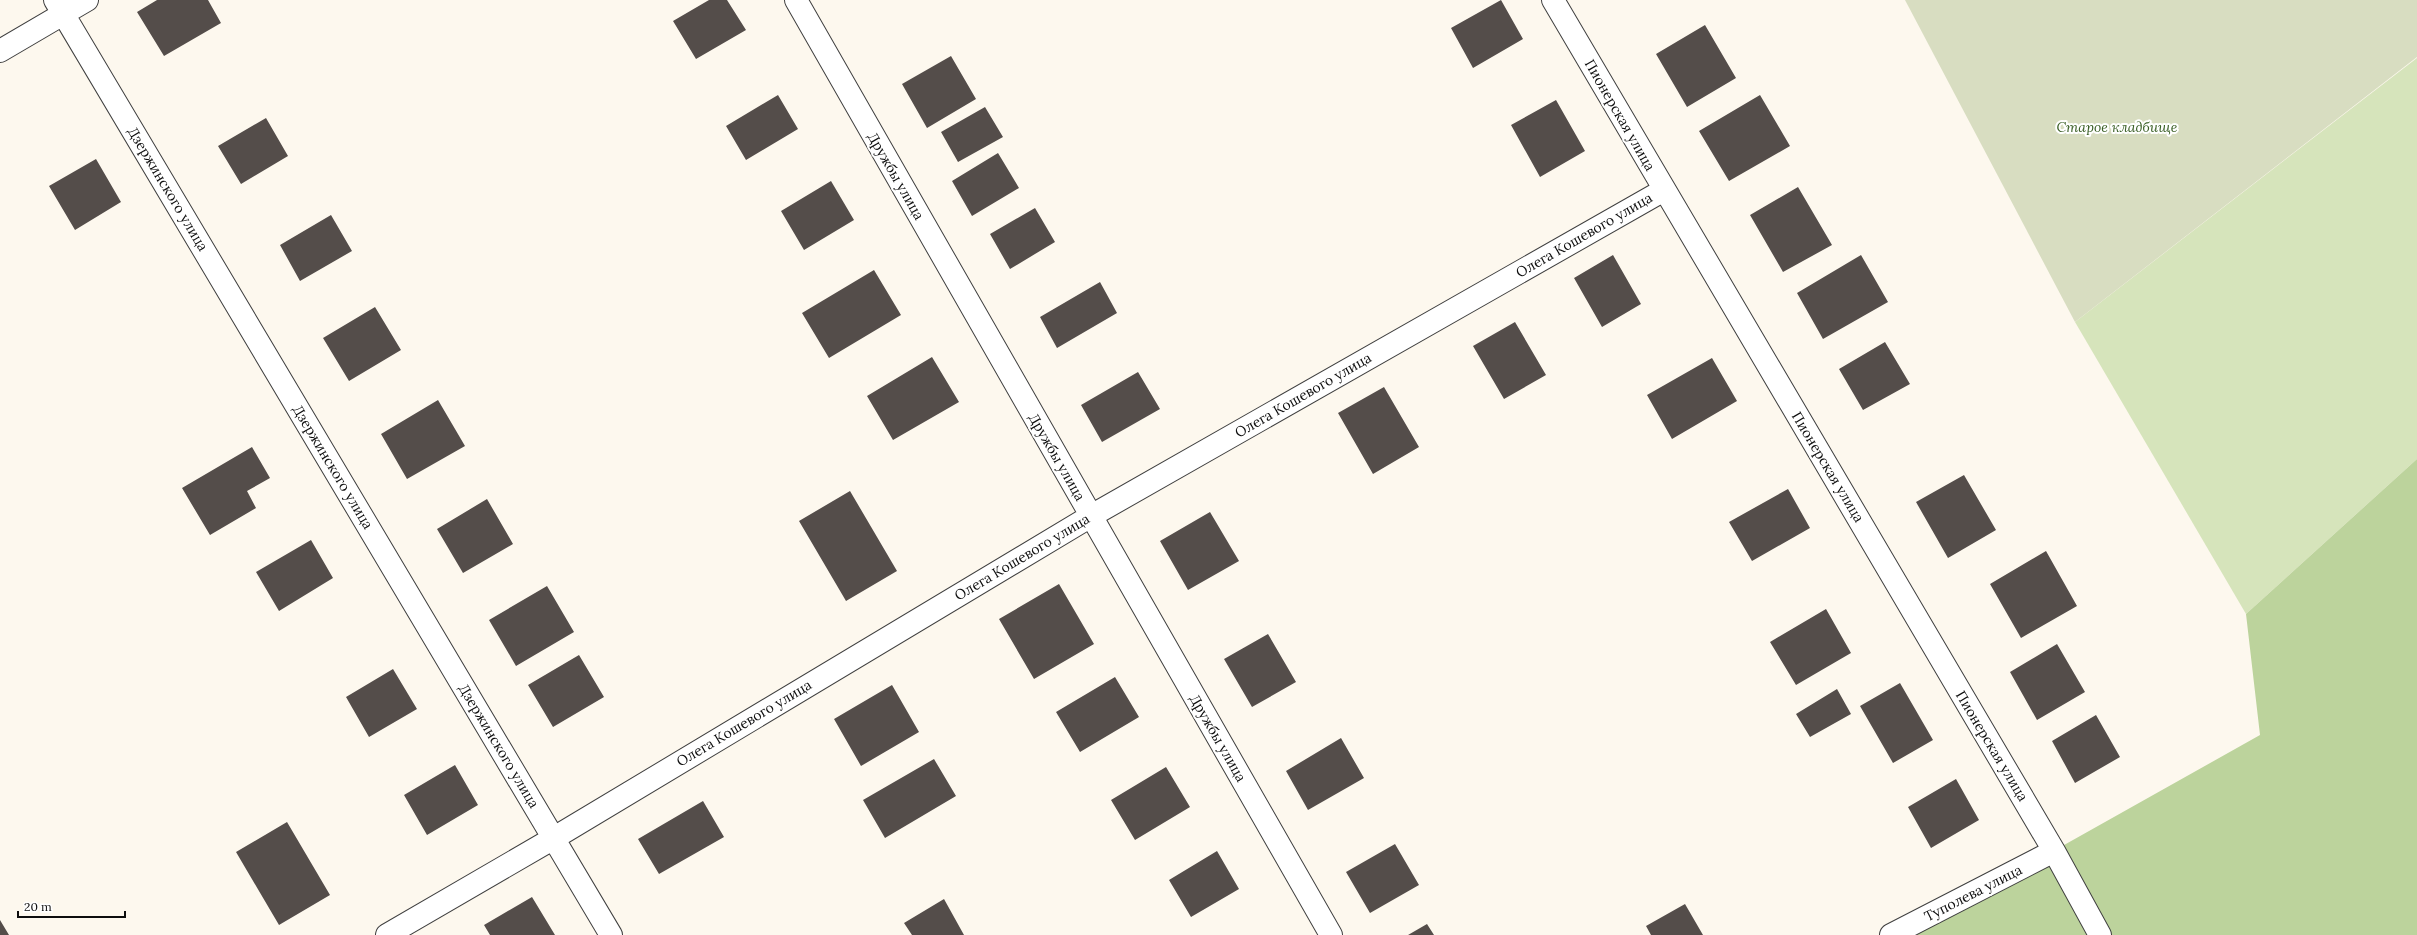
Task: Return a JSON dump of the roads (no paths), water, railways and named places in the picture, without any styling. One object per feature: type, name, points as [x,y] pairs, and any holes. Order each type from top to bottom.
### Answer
[{"type":"street","points":[[0,51],[60,7],[87,0]]},
{"type":"street","name":"Дружбы улица","points":[[796,0],[1331,935]]},
{"type":"street","name":"Пионерская улица","points":[[1553,0],[2054,851],[2100,935]]},
{"type":"street","name":"Дзержинского улица","points":[[60,7],[612,935]]},
{"type":"street","name":"Олега Кошевого улица","points":[[386,935],[554,838],[1091,516],[1664,190]]},
{"type":"street","name":"Туполева улица","points":[[1891,935],[2054,851]]},
{"type":"park label","name":"Старое кладбище","points":[[2117,127]]}]
